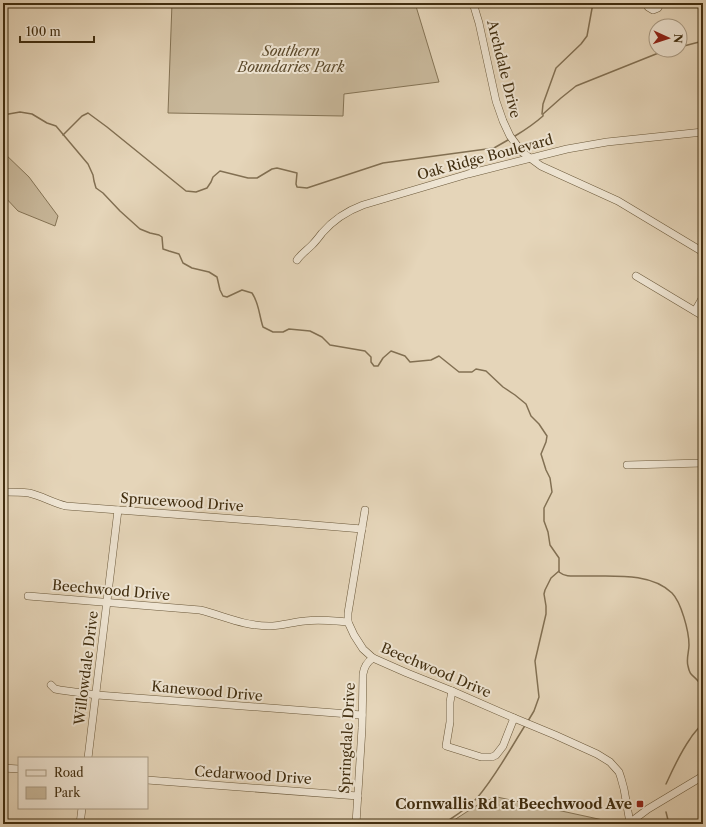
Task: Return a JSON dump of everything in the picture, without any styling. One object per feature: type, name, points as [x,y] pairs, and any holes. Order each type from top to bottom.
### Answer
[{"type":"street","name":"Archdale Drive","points":[[473,3],[479,23],[496,101],[512,140],[522,152],[548,170],[618,201],[703,252]]},
{"type":"street","points":[[647,3],[648,7],[653,10],[658,8],[659,3]]},
{"type":"street","name":"Oak Ridge Boulevard","points":[[297,260],[301,254],[313,245],[337,218],[348,211],[363,205],[468,174],[545,154],[588,145],[703,132]]},
{"type":"street","points":[[636,276],[703,316]]},
{"type":"street","points":[[695,311],[703,297]]},
{"type":"street","points":[[627,465],[703,463]]},
{"type":"street","name":"Sprucewood Drive","points":[[3,492],[21,492],[38,496],[66,506],[362,529]]},
{"type":"street","name":"Willowdale Drive","points":[[88,757],[118,510]]},
{"type":"street","points":[[348,622],[348,613],[365,510]]},
{"type":"street","name":"Beechwood Drive","points":[[28,596],[200,610],[238,622],[258,625],[277,626],[314,620],[348,622],[363,649],[373,658],[555,734],[597,754],[610,762],[619,772],[621,778],[629,823]]},
{"type":"street","name":"Springdale Drive","points":[[356,824],[364,670],[373,658]]},
{"type":"street","name":"Kanewood Drive","points":[[51,685],[55,689],[96,694],[362,716]]},
{"type":"street","points":[[452,690],[450,702],[450,722],[446,746],[480,757],[492,757],[496,755],[503,746],[514,718]]},
{"type":"street","points":[[3,768],[18,769]]},
{"type":"street","points":[[629,823],[648,809],[703,776]]},
{"type":"street","name":"Cedarwood Drive","points":[[148,780],[358,796]]},
{"type":"street","points":[[80,824],[82,809]]},
{"type":"green space","name":"Southern Boundaries Park","points":[[172,3],[415,3],[439,82],[344,94],[343,116],[168,113]]},
{"type":"green space","points":[[3,152],[29,177],[58,216],[55,226],[18,211],[3,195]]},
{"type":"green space","points":[[497,797],[603,820],[602,824],[448,824],[482,802]]},
{"type":"waterway","points":[[542,114],[543,104],[556,68],[581,44],[587,36],[593,3]]},
{"type":"waterway","points":[[688,45],[703,41]]},
{"type":"waterway","points":[[515,136],[540,119],[543,114],[576,86],[648,57]]},
{"type":"waterway","points":[[3,115],[20,112],[32,114],[47,123],[56,126],[88,164],[93,175],[96,188],[140,229],[162,237],[163,249],[179,254],[183,263],[192,268],[209,272],[217,277],[223,296],[227,297],[242,290],[252,293],[258,305],[263,327],[273,332],[283,332],[289,329],[310,331],[322,337],[330,345],[365,351],[371,357],[371,362],[374,366],[378,366],[383,358],[391,351],[405,356],[410,362],[431,360],[439,356],[459,372],[472,372],[476,369],[486,371],[503,387],[526,404],[531,416],[539,424],[547,436],[541,454],[550,478],[552,492],[544,508],[544,521],[548,532],[550,545],[559,558],[559,572],[569,576],[616,576],[640,578],[663,586],[672,593],[678,603],[686,625],[689,639],[687,661],[690,673],[703,688]]},
{"type":"waterway","points":[[63,135],[82,116],[88,113],[186,191],[196,192],[207,188],[213,177],[220,171],[248,178],[257,178],[272,169],[277,168],[297,173],[297,187],[307,188],[383,163],[494,148],[508,140]]},
{"type":"waterway","points":[[528,721],[534,711],[539,697],[535,661],[546,614],[544,594],[551,578],[559,571]]},
{"type":"waterway","points":[[666,784],[683,750],[703,721]]},
{"type":"waterway","points":[[443,824],[465,809],[484,790],[497,772],[526,724]]},
{"type":"waterway","points":[[666,812],[668,820],[672,824]]},
{"type":"place","name":"Cornwallis Rd at Beechwood Ave","points":[[640,804]]}]
